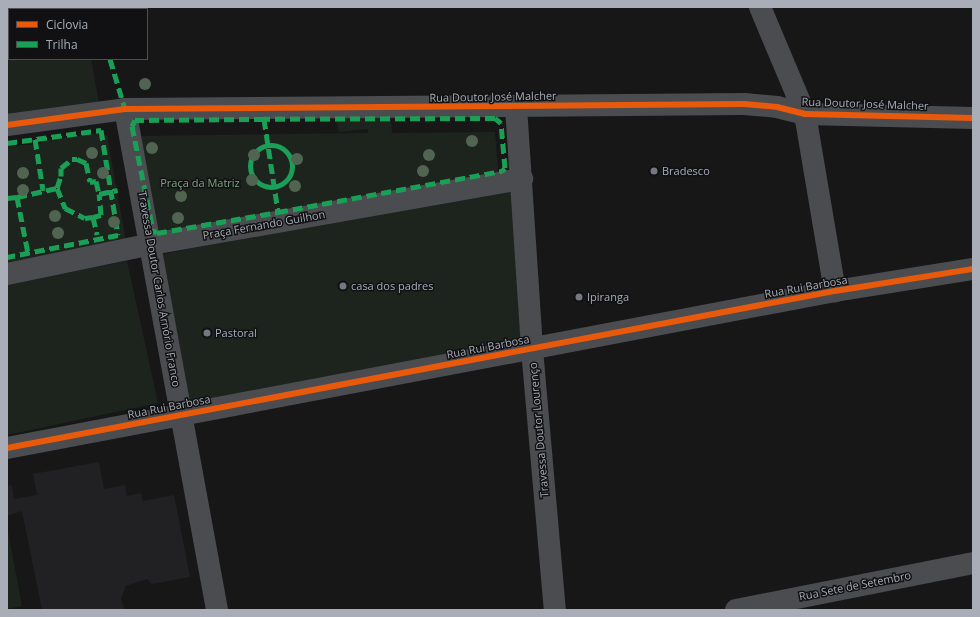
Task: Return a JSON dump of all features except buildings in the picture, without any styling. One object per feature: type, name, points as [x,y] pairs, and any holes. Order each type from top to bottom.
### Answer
[{"type":"street","points":[[760,7],[805,114],[835,291]]},
{"type":"street","name":"Rua Doutor José Malcher","points":[[10,124],[125,109],[744,104],[778,107],[805,114],[973,119]]},
{"type":"street","name":"Travessa Doutor Lourenço","points":[[516,107],[522,179],[532,349],[555,610]]},
{"type":"street","name":"Travessa Doutor Carlos Arnório Franco","points":[[125,109],[152,244],[217,610]]},
{"type":"street","name":"Praça Fernando Guilhon","points":[[7,274],[152,244],[522,179]]},
{"type":"street","name":"Rua Rui Barbosa","points":[[7,448],[835,291],[973,269]]},
{"type":"street","name":"Rua Sete de Setembro","points":[[736,610],[973,563]]},
{"type":"shaded area","points":[[99,462],[104,489],[125,485],[127,496],[141,493],[143,501],[174,495],[190,577],[152,584],[147,579],[126,586],[121,599],[125,610],[42,610],[22,511],[7,516],[7,486],[12,485],[14,499],[37,495],[33,474]]},
{"type":"green space","points":[[7,27],[8,60],[91,60],[99,103],[7,116]]},
{"type":"green space","name":"Praça da Matriz","points":[[336,118],[391,118],[392,133],[495,132],[499,183],[158,239],[141,136],[368,133],[368,129],[339,132]]},
{"type":"green space","points":[[98,133],[99,136],[107,135],[127,247],[7,270],[7,149],[9,146],[41,144],[40,141]]},
{"type":"green space","points":[[516,184],[524,342],[187,406],[159,255]]},
{"type":"green space","points":[[127,261],[158,403],[7,435],[7,284]]},
{"type":"green space","points":[[7,526],[22,606],[7,609]]},
{"type":"marked path","points":[[17,8],[27,7]]},
{"type":"marked path","points":[[110,60],[125,109]]},
{"type":"marked path","points":[[264,119],[135,120],[132,126],[153,230],[157,233],[278,212],[502,171],[505,168],[501,123],[495,118],[264,119],[278,212]]},
{"type":"marked path","points":[[7,143],[101,130],[118,235],[7,257]]},
{"type":"marked path","points":[[35,139],[43,190]]},
{"type":"marked path","points":[[267,145],[275,145],[283,148],[289,154],[292,166],[289,178],[283,184],[275,187],[267,187],[259,184],[253,178],[250,170],[250,162],[253,154],[259,148],[267,145]]},
{"type":"marked path","points":[[57,188],[61,176],[61,168],[72,159],[77,159],[86,163],[90,182],[96,181],[99,194],[118,190]]},
{"type":"marked path","points":[[17,197],[57,188],[65,208],[85,218],[93,217],[97,235]]},
{"type":"marked path","points":[[93,217],[101,215],[99,194]]},
{"type":"marked path","points":[[7,198],[17,197],[28,253]]},
{"type":"cycle path","points":[[7,125],[125,109],[744,104],[777,107],[805,114],[973,118]]},
{"type":"cycle path","points":[[7,448],[835,291],[973,269]]},
{"type":"place","name":"Bradesco","points":[[654,171]]},
{"type":"place","name":"casa dos padres","points":[[343,286]]},
{"type":"place","name":"Ipiranga","points":[[579,297]]},
{"type":"place","name":"Pastoral","points":[[207,333]]}]
